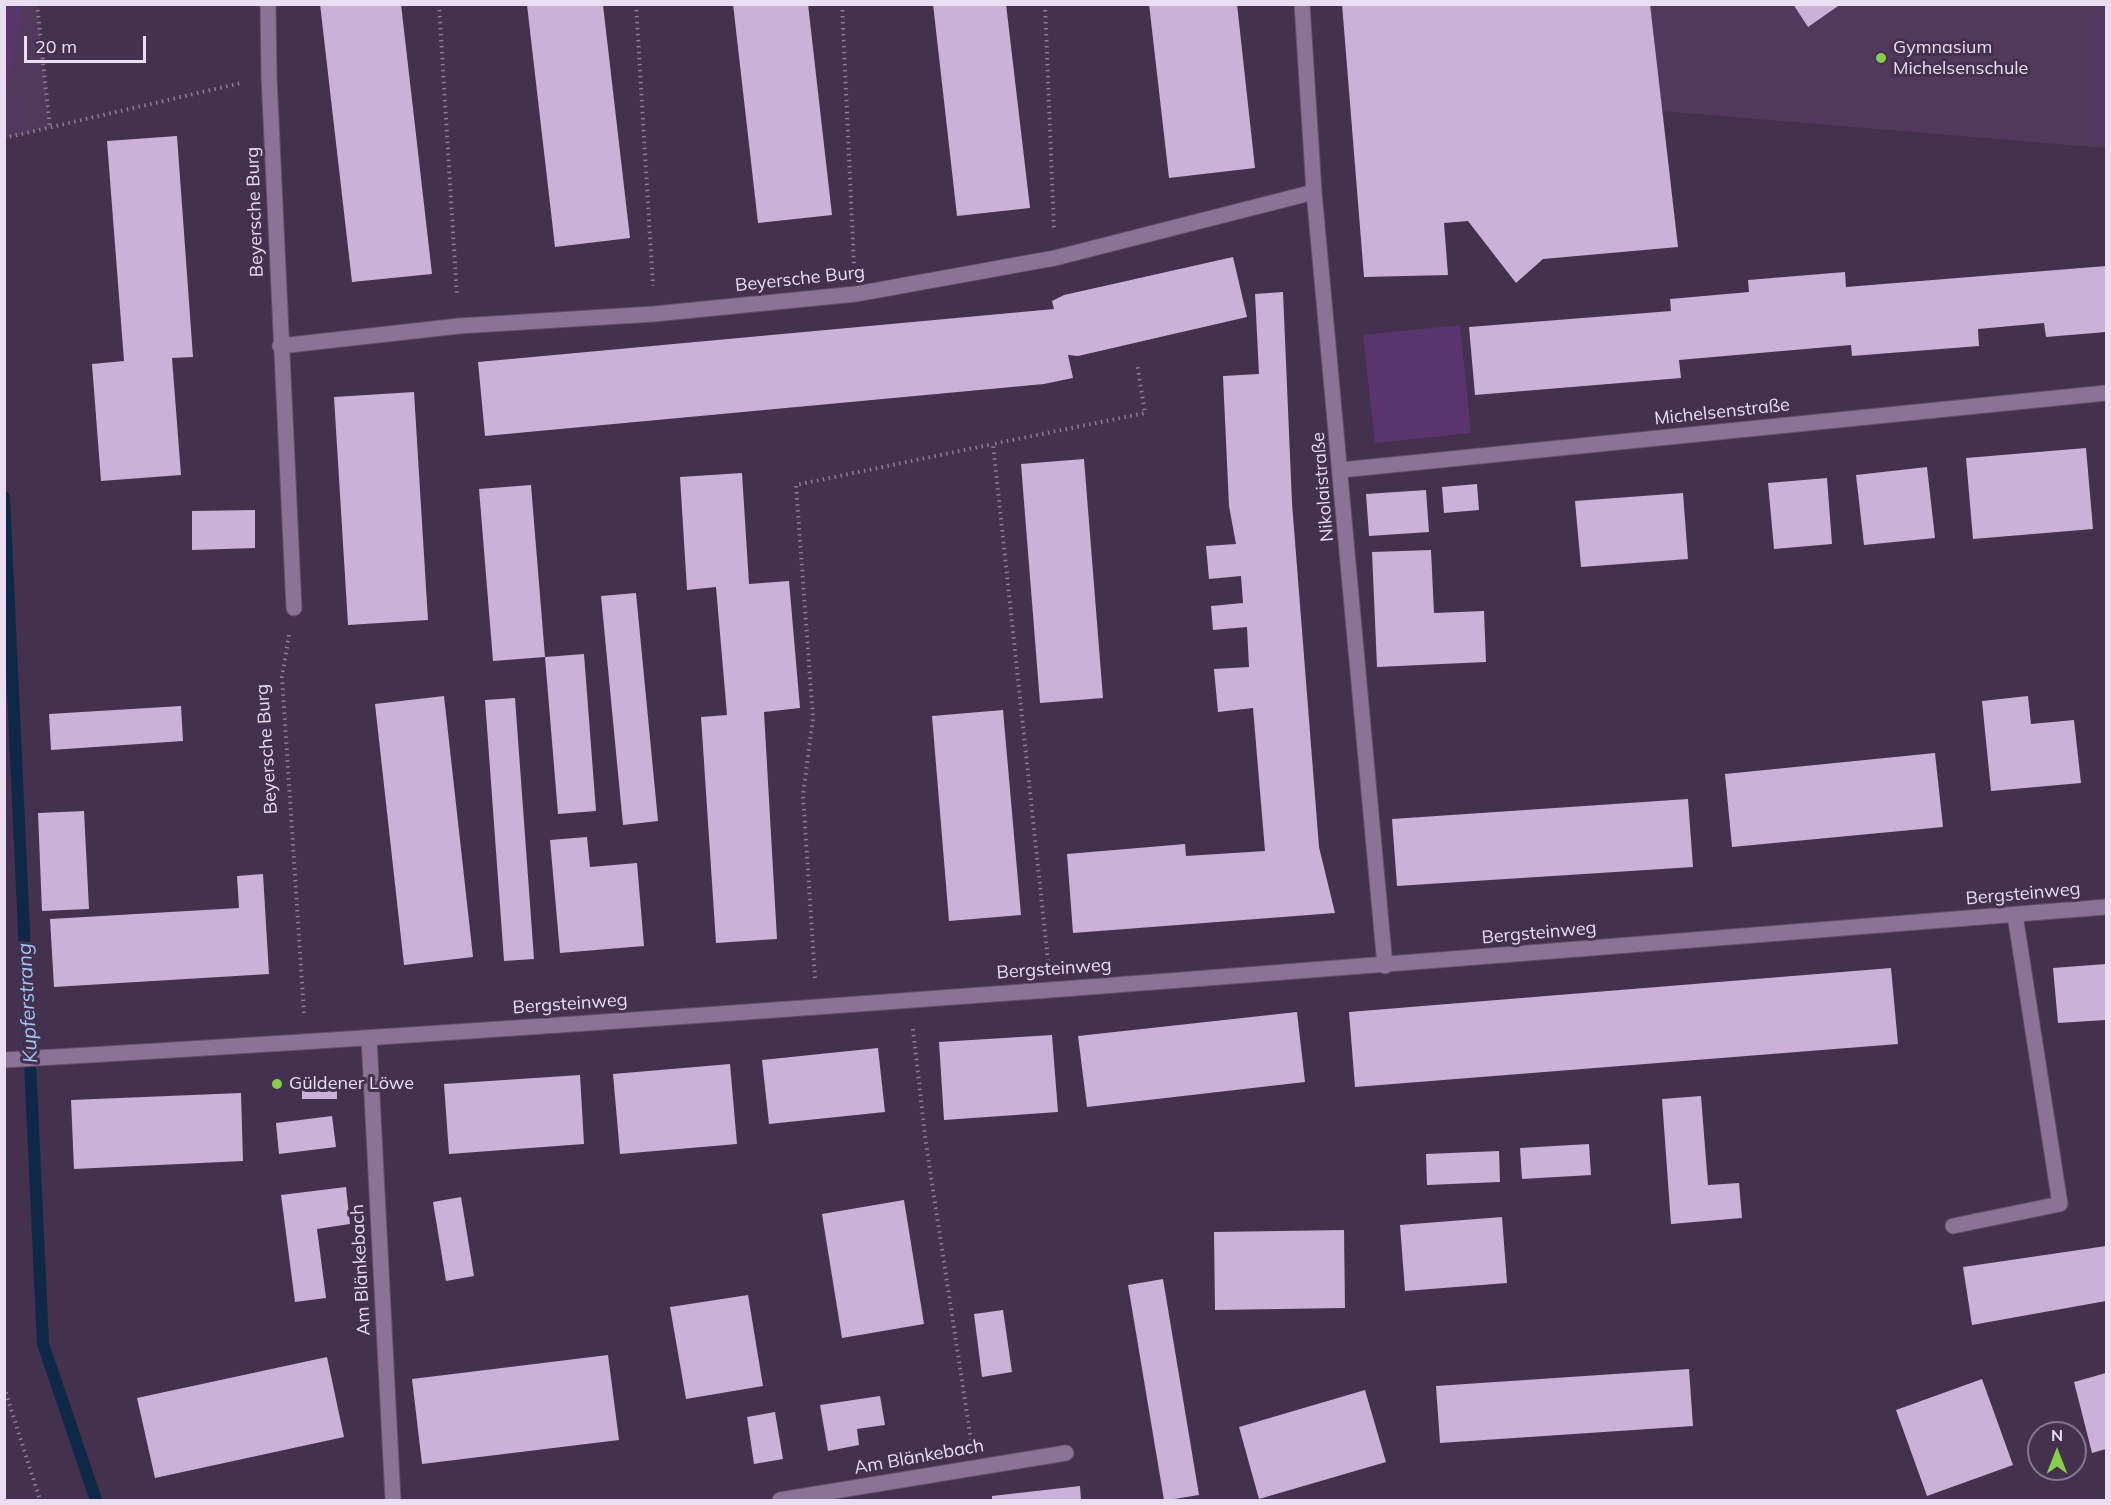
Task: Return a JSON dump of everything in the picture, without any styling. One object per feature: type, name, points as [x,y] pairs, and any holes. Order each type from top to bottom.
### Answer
[{"type":"street","name":"Beyersche Burg","points":[[268,4],[280,346],[294,608]]},
{"type":"street","name":"Nikolaistraße","points":[[1302,4],[1314,192],[1385,966]]},
{"type":"street","name":"Beyersche Burg","points":[[280,346],[459,326],[654,314],[856,294],[1055,258],[1314,192]]},
{"type":"street","name":"Michelsenstraße","points":[[1341,470],[2106,393]]},
{"type":"street","name":"Bergsteinweg","points":[[4,1060],[369,1038],[1385,966],[2106,907]]},
{"type":"street","points":[[1953,1226],[2060,1204],[2015,915]]},
{"type":"street","name":"Am Blänkebach","points":[[369,1038],[393,1500]]},
{"type":"street","name":"Am Blänkebach","points":[[780,1500],[1066,1453]]},
{"type":"path","points":[[38,4],[50,128]]},
{"type":"path","points":[[439,4],[459,326]]},
{"type":"path","points":[[636,4],[654,314]]},
{"type":"path","points":[[842,4],[856,294]]},
{"type":"path","points":[[1045,4],[1055,258]]},
{"type":"path","points":[[4,138],[269,77]]},
{"type":"path","points":[[818,1005],[803,795],[813,718],[796,485],[1145,413],[1137,363]]},
{"type":"path","points":[[993,444],[1051,988]]},
{"type":"path","name":"Beyersche Burg","points":[[294,608],[282,677],[306,1042]]},
{"type":"path","points":[[910,999],[926,1144],[975,1468]]},
{"type":"path","points":[[4,1387],[40,1500]]},
{"type":"shaded area","points":[[4,5],[37,5],[50,128],[5,138]]},
{"type":"shaded area","points":[[4,5],[22,5],[5,100]]},
{"type":"shaded area","name":"Gymnasium Michelsenschule","points":[[1650,5],[2106,5],[2106,148],[1662,111]]},
{"type":"shaded area","points":[[1460,325],[1471,433],[1375,443],[1363,335]]},
{"type":"building","points":[[320,4],[401,4],[432,274],[352,282]]},
{"type":"building","points":[[733,4],[808,4],[832,215],[758,223]]},
{"type":"building","points":[[933,4],[1006,4],[1030,208],[957,216]]},
{"type":"building","points":[[1149,4],[1237,4],[1255,168],[1169,178]]},
{"type":"building","points":[[1342,4],[1650,4],[1678,247],[1543,259],[1516,283],[1468,221],[1444,223],[1448,275],[1364,277]]},
{"type":"building","points":[[1793,4],[1841,4],[1808,27]]},
{"type":"building","points":[[527,5],[603,5],[630,238],[555,247]]},
{"type":"building","points":[[177,136],[193,357],[172,358],[181,475],[101,481],[92,364],[124,361],[107,141]]},
{"type":"building","points":[[1233,257],[1247,317],[1078,356],[1068,355],[1073,378],[1044,384],[485,436],[478,362],[1054,309],[1052,301],[1064,295]]},
{"type":"building","points":[[2106,266],[2106,332],[2046,337],[2044,323],[1978,329],[1979,346],[1852,356],[1851,345],[1679,360],[1681,378],[1475,395],[1469,327],[1671,311],[1670,299],[1749,292],[1748,280],[1845,272],[1846,287]]},
{"type":"building","points":[[1283,292],[1292,503],[1319,847],[1335,913],[1073,933],[1067,854],[1185,844],[1186,856],[1265,851],[1253,708],[1218,712],[1214,669],[1249,667],[1247,627],[1213,630],[1211,606],[1243,603],[1241,576],[1209,579],[1206,546],[1236,544],[1229,506],[1223,376],[1259,374],[1255,294]]},
{"type":"building","points":[[414,392],[428,620],[348,625],[334,397]]},
{"type":"building","points":[[2086,448],[2093,529],[1973,539],[1966,458]]},
{"type":"building","points":[[1084,459],[1103,698],[1040,703],[1021,464]]},
{"type":"building","points":[[1927,467],[1935,538],[1864,545],[1856,475]]},
{"type":"building","points":[[742,473],[749,584],[789,581],[800,708],[764,712],[777,939],[716,943],[701,717],[727,715],[716,587],[687,590],[680,477]]},
{"type":"building","points":[[1827,478],[1832,544],[1774,549],[1768,483]]},
{"type":"building","points":[[1477,484],[1479,510],[1444,513],[1442,487]]},
{"type":"building","points":[[531,485],[545,657],[493,661],[479,489]]},
{"type":"building","points":[[1426,490],[1429,532],[1369,536],[1366,494]]},
{"type":"building","points":[[1683,493],[1688,559],[1581,567],[1575,501]]},
{"type":"building","points":[[255,510],[255,548],[192,550],[192,511]]},
{"type":"building","points":[[1431,550],[1434,613],[1484,611],[1486,662],[1377,667],[1372,552]]},
{"type":"building","points":[[636,593],[658,821],[623,825],[601,596]]},
{"type":"building","points":[[584,654],[596,811],[558,814],[545,657]]},
{"type":"building","points":[[444,696],[473,957],[404,965],[375,704]]},
{"type":"building","points":[[2028,696],[2031,724],[2074,720],[2081,783],[1991,791],[1982,701]]},
{"type":"building","points":[[515,698],[534,959],[504,961],[485,700]]},
{"type":"building","points":[[181,706],[183,741],[51,750],[49,714]]},
{"type":"building","points":[[1003,710],[1021,915],[949,921],[932,716]]},
{"type":"building","points":[[1935,753],[1943,827],[1732,847],[1725,774]]},
{"type":"building","points":[[1688,799],[1693,867],[1397,886],[1392,819]]},
{"type":"building","points":[[84,811],[89,909],[42,911],[38,813]]},
{"type":"building","points":[[587,837],[590,867],[637,863],[644,946],[560,953],[550,840]]},
{"type":"building","points":[[263,874],[269,974],[54,987],[50,919],[239,908],[237,876]]},
{"type":"building","points":[[2106,964],[2106,1020],[2058,1023],[2053,968]]},
{"type":"building","points":[[1891,968],[1898,1044],[1355,1087],[1349,1012]]},
{"type":"building","points":[[1297,1012],[1305,1082],[1087,1107],[1078,1036]]},
{"type":"building","points":[[1052,1035],[1058,1112],[944,1120],[939,1042]]},
{"type":"building","points":[[878,1048],[885,1112],[769,1124],[762,1060]]},
{"type":"building","points":[[730,1064],[737,1144],[620,1154],[613,1074]]},
{"type":"building","points":[[580,1075],[584,1144],[449,1154],[444,1084]]},
{"type":"building","points":[[302,1087],[337,1087],[337,1099],[302,1099]]},
{"type":"building","points":[[241,1093],[243,1161],[74,1169],[71,1100]]},
{"type":"building","points":[[1701,1096],[1708,1185],[1739,1183],[1742,1218],[1671,1224],[1662,1099]]},
{"type":"building","points":[[332,1116],[336,1147],[279,1154],[276,1123]]},
{"type":"building","points":[[1589,1144],[1591,1175],[1522,1179],[1520,1148]]},
{"type":"building","points":[[1499,1151],[1500,1182],[1427,1185],[1426,1154]]},
{"type":"building","points":[[346,1187],[350,1224],[317,1229],[326,1298],[295,1302],[281,1195]]},
{"type":"building","points":[[461,1197],[474,1276],[446,1281],[433,1202]]},
{"type":"building","points":[[904,1200],[924,1324],[842,1338],[822,1214]]},
{"type":"building","points":[[1502,1217],[1507,1283],[1405,1291],[1400,1225]]},
{"type":"building","points":[[1344,1230],[1345,1308],[1215,1310],[1214,1232]]},
{"type":"building","points":[[2106,1246],[2106,1301],[1972,1325],[1963,1267]]},
{"type":"building","points":[[1163,1279],[1199,1495],[1168,1500],[1164,1500],[1128,1285]]},
{"type":"building","points":[[748,1295],[763,1386],[686,1399],[670,1307]]},
{"type":"building","points":[[1003,1310],[1012,1372],[982,1377],[974,1314]]},
{"type":"building","points":[[608,1355],[619,1440],[422,1464],[412,1379]]},
{"type":"building","points":[[327,1357],[344,1437],[155,1478],[137,1398]]},
{"type":"building","points":[[1689,1369],[1693,1426],[1440,1443],[1436,1386]]},
{"type":"building","points":[[2106,1373],[2106,1449],[2092,1453],[2087,1433],[2087,1421],[2084,1421],[2074,1382]]},
{"type":"building","points":[[1982,1379],[2013,1465],[1927,1496],[1896,1410]]},
{"type":"building","points":[[1365,1390],[1386,1462],[1259,1499],[1239,1427]]},
{"type":"building","points":[[880,1396],[885,1425],[857,1429],[859,1445],[828,1451],[820,1405]]},
{"type":"building","points":[[775,1412],[783,1459],[754,1464],[747,1417]]},
{"type":"building","points":[[1080,1486],[1081,1500],[992,1500],[992,1496]]},
{"type":"waterway","name":"Kupferstrang","points":[[4,497],[43,1344],[96,1500]]},
{"type":"place","name":"Gymnasium Michelsenschule","points":[[1881,58]]},
{"type":"place","name":"Güldener Löwe","points":[[277,1084]]}]
